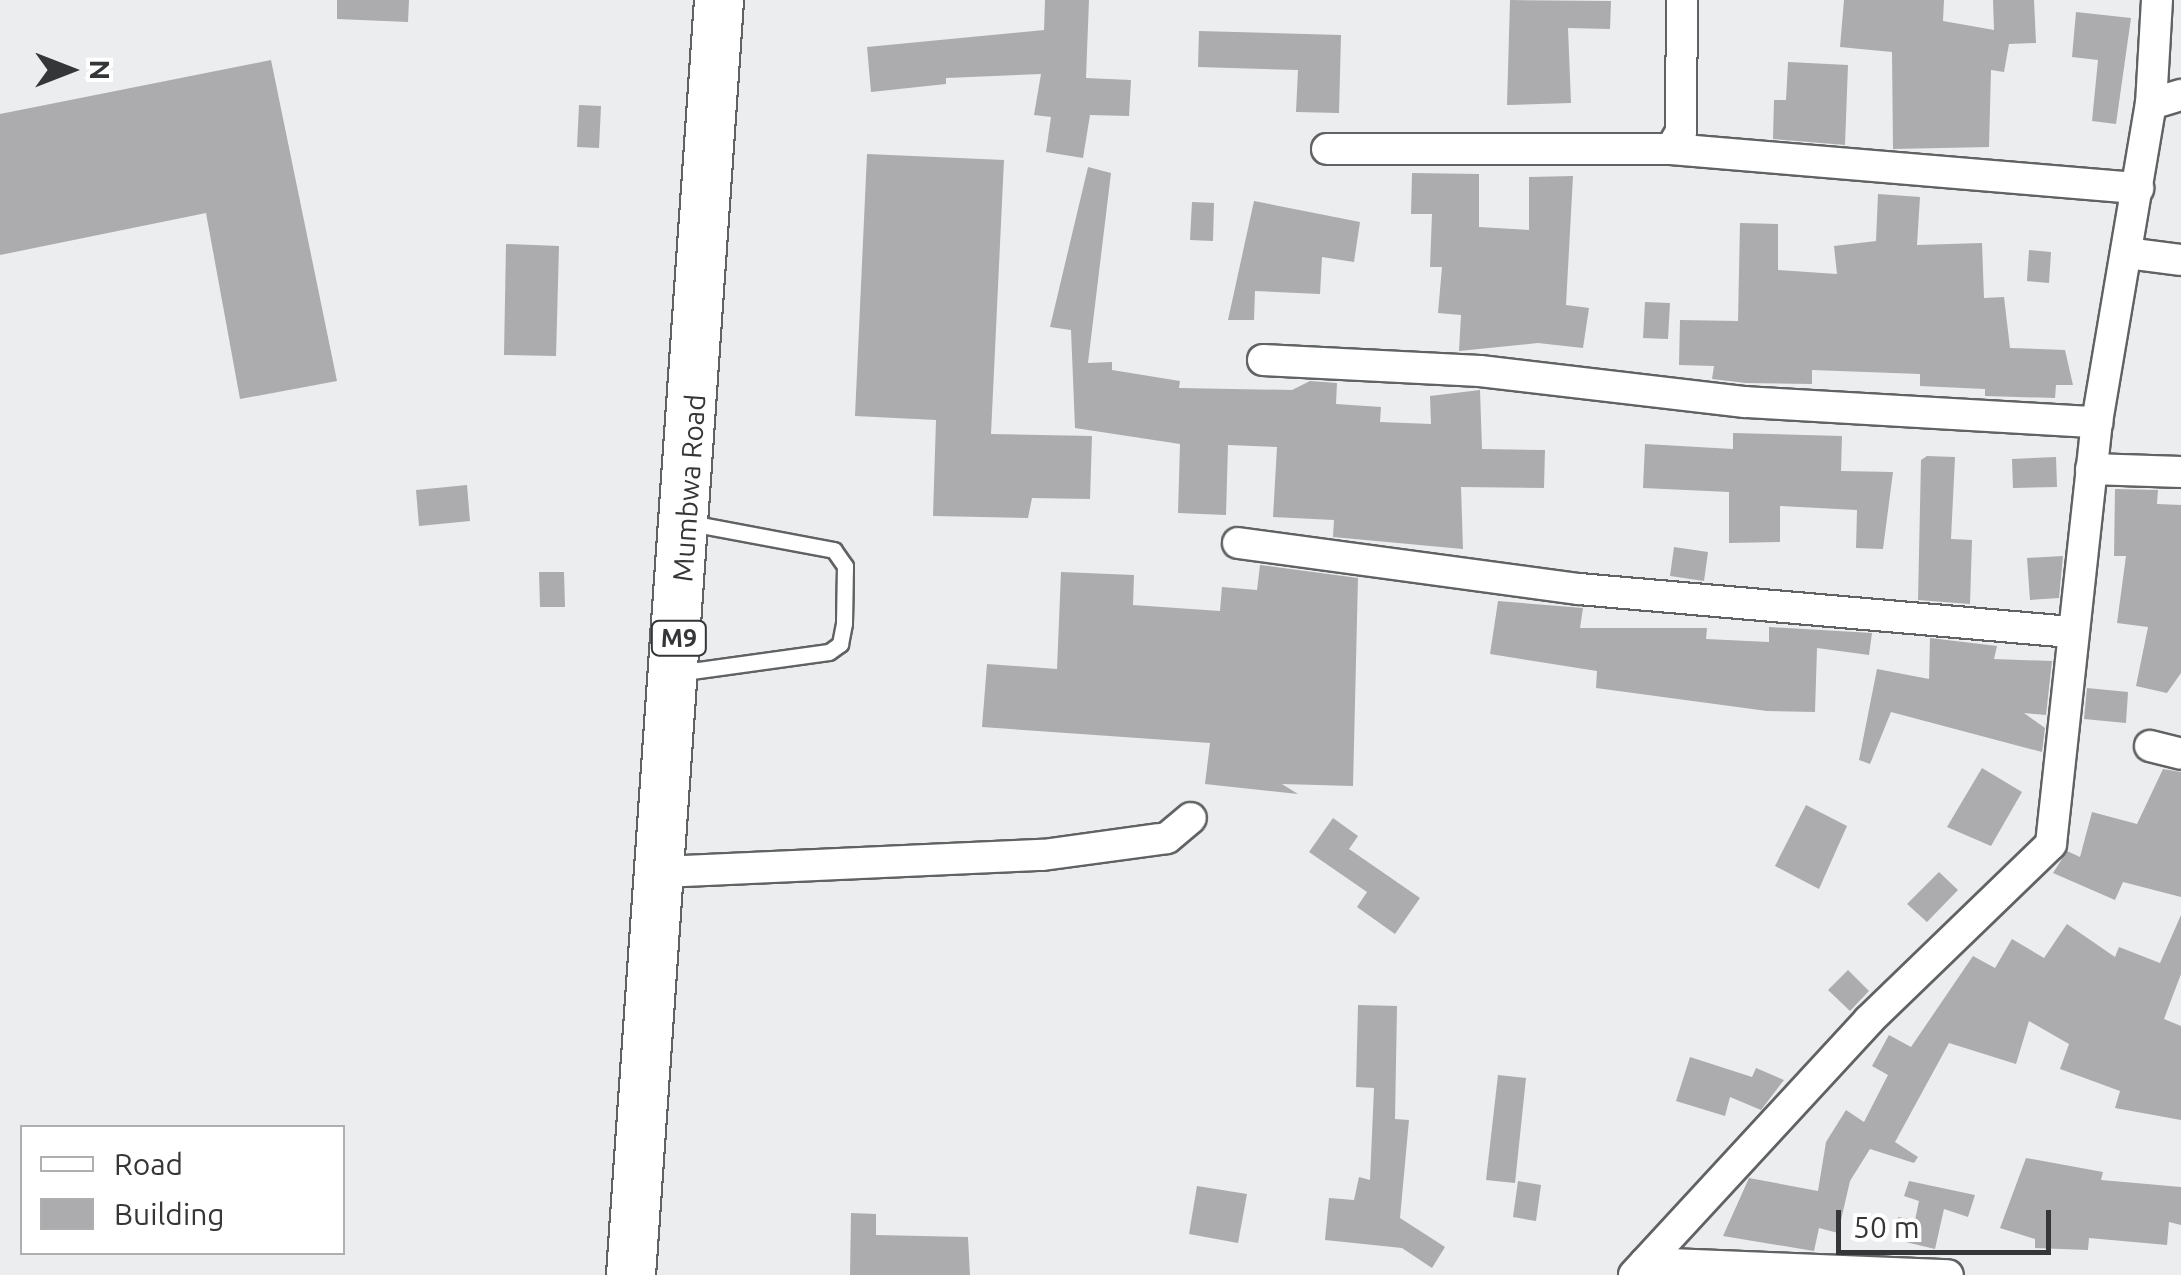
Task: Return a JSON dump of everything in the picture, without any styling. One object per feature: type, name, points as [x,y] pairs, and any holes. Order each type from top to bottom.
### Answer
[{"type":"main road","name":"Mumbwa Road","points":[[631,1275],[677,673],[720,0]]},
{"type":"street","points":[[1671,149],[1680,132],[1682,0]]},
{"type":"street","points":[[1640,1269],[1868,1020],[2052,844],[2091,469],[2152,104],[2158,0]]},
{"type":"street","points":[[2152,104],[2181,95]]},
{"type":"street","points":[[1326,149],[1671,149],[2138,188]]},
{"type":"street","points":[[2126,253],[2181,260]]},
{"type":"street","points":[[1263,360],[1480,371],[1745,402],[2097,422]]},
{"type":"street","points":[[2091,469],[2181,472]]},
{"type":"street","points":[[1238,543],[1579,589],[2072,632]]},
{"type":"street","points":[[2150,746],[2181,754]]},
{"type":"street","points":[[662,872],[1043,855],[1167,838],[1191,818]]},
{"type":"street","points":[[1640,1269],[1948,1275]]},
{"type":"lane","points":[[677,673],[830,652],[840,644],[846,605],[845,566],[834,550],[686,522]]},
{"type":"building","points":[[337,0],[409,0],[408,22],[337,19]]},
{"type":"building","points":[[1045,0],[1089,0],[1086,78],[1131,80],[1129,116],[1090,115],[1083,158],[1046,152],[1051,117],[1034,115],[1041,74],[946,78],[946,84],[871,92],[867,47],[1044,30]]},
{"type":"building","points":[[1510,0],[1611,1],[1610,29],[1568,28],[1571,103],[1507,105]]},
{"type":"building","points":[[1844,0],[1944,0],[1943,21],[1994,30],[1993,0],[2034,0],[2036,43],[2009,44],[2004,72],[1991,70],[1989,147],[1893,149],[1892,52],[1840,47]]},
{"type":"building","points":[[2076,12],[2131,18],[2116,124],[2092,121],[2098,60],[2072,57]]},
{"type":"building","points":[[1199,31],[1341,35],[1339,113],[1296,112],[1298,70],[1198,67]]},
{"type":"building","points":[[271,60],[337,381],[240,399],[206,213],[0,255],[0,114]]},
{"type":"building","points":[[1788,62],[1848,65],[1845,145],[1773,139],[1774,100],[1786,100]]},
{"type":"building","points":[[579,105],[601,106],[599,148],[577,147]]},
{"type":"building","points":[[867,154],[1004,160],[991,434],[1092,436],[1090,499],[1032,498],[1028,518],[933,516],[936,420],[855,416]]},
{"type":"building","points":[[1088,167],[1111,173],[1088,363],[1112,362],[1112,370],[1180,381],[1179,388],[1292,390],[1310,381],[1337,383],[1336,404],[1381,407],[1380,422],[1431,424],[1430,396],[1480,390],[1482,449],[1545,450],[1544,488],[1461,487],[1463,549],[1333,537],[1334,520],[1273,517],[1277,447],[1228,445],[1226,515],[1178,513],[1180,444],[1075,428],[1071,330],[1050,327]]},
{"type":"building","points":[[1412,173],[1479,174],[1479,227],[1529,230],[1529,177],[1573,176],[1566,305],[1589,308],[1583,348],[1538,343],[1459,351],[1461,315],[1438,313],[1442,267],[1430,267],[1432,214],[1411,214]]},
{"type":"building","points":[[1878,194],[1920,197],[1917,245],[1982,243],[1984,298],[2004,297],[2010,348],[2065,350],[2073,385],[2056,385],[2055,398],[1985,396],[1985,389],[1920,386],[1920,374],[1812,370],[1812,384],[1746,383],[1712,379],[1714,366],[1679,365],[1680,320],[1738,321],[1740,223],[1778,224],[1778,270],[1837,274],[1834,246],[1876,241]]},
{"type":"building","points":[[1254,201],[1360,222],[1354,262],[1322,257],[1320,294],[1255,291],[1254,320],[1228,320]]},
{"type":"building","points":[[1192,202],[1214,203],[1213,241],[1190,240]]},
{"type":"building","points":[[506,244],[559,246],[556,356],[504,355]]},
{"type":"building","points":[[2029,250],[2051,252],[2049,283],[2027,281]]},
{"type":"building","points":[[1645,302],[1670,303],[1668,339],[1643,338]]},
{"type":"building","points":[[1733,433],[1842,436],[1841,471],[1893,472],[1883,549],[1856,548],[1857,510],[1780,506],[1780,542],[1729,543],[1729,492],[1643,488],[1645,444],[1733,449]]},
{"type":"building","points":[[1927,456],[1955,457],[1951,539],[1972,540],[1970,604],[1918,600],[1921,460]]},
{"type":"building","points":[[2056,457],[2057,487],[2013,488],[2012,459]]},
{"type":"building","points":[[467,485],[470,521],[419,526],[416,490]]},
{"type":"building","points":[[2115,489],[2158,490],[2157,504],[2181,505],[2181,673],[2167,693],[2136,686],[2148,627],[2117,623],[2126,556],[2114,556]]},
{"type":"building","points":[[1674,547],[1708,552],[1704,581],[1670,576]]},
{"type":"building","points":[[2063,556],[2059,598],[2030,600],[2027,558]]},
{"type":"building","points":[[1260,565],[1358,578],[1353,786],[1282,784],[1298,794],[1205,784],[1210,743],[982,727],[987,664],[1057,669],[1061,572],[1134,575],[1133,605],[1220,611],[1222,587],[1257,590]]},
{"type":"building","points":[[539,572],[564,572],[565,607],[540,607]]},
{"type":"building","points":[[1498,601],[1583,608],[1580,628],[1707,628],[1706,639],[1769,642],[1769,627],[1872,633],[1869,655],[1817,648],[1815,712],[1767,711],[1596,688],[1597,671],[1490,654]]},
{"type":"building","points":[[1930,638],[1997,646],[1994,659],[2052,661],[2046,715],[2024,713],[2045,728],[2042,752],[1891,712],[1870,764],[1859,760],[1877,669],[1929,679]]},
{"type":"building","points":[[2087,688],[2128,692],[2126,723],[2084,719]]},
{"type":"building","points":[[1982,768],[2022,792],[1991,846],[1947,827]]},
{"type":"building","points":[[2163,769],[2181,772],[2181,897],[2123,882],[2115,900],[2053,873],[2067,851],[2080,857],[2092,812],[2137,824]]},
{"type":"building","points":[[1806,805],[1847,826],[1819,889],[1775,866]]},
{"type":"building","points":[[1333,818],[1358,836],[1349,849],[1420,898],[1395,934],[1357,907],[1367,892],[1309,852]]},
{"type":"building","points":[[1939,872],[1958,890],[1927,922],[1907,904]]},
{"type":"building","points":[[2181,915],[2181,974],[2164,1019],[2181,1026],[2181,1120],[2115,1108],[2120,1091],[2060,1069],[2069,1044],[2029,1021],[2016,1064],[1949,1043],[1895,1142],[1918,1157],[1914,1163],[1870,1149],[1850,1181],[1838,1233],[1819,1228],[1814,1251],[1723,1236],[1749,1178],[1818,1191],[1826,1142],[1846,1110],[1864,1122],[1888,1075],[1872,1066],[1889,1035],[1911,1047],[1973,956],[1995,968],[2012,939],[2044,958],[2067,924],[2115,957],[2119,947],[2160,963]]},
{"type":"building","points":[[1848,970],[1869,991],[1850,1011],[1828,990]]},
{"type":"building","points":[[1358,1005],[1397,1006],[1395,1119],[1409,1120],[1400,1218],[1445,1247],[1432,1268],[1402,1248],[1325,1240],[1329,1198],[1354,1200],[1359,1177],[1370,1180],[1374,1088],[1356,1087]]},
{"type":"building","points":[[1690,1057],[1752,1077],[1756,1068],[1784,1080],[1761,1110],[1730,1097],[1725,1116],[1676,1101]]},
{"type":"building","points":[[1498,1075],[1526,1078],[1515,1183],[1486,1180]]},
{"type":"building","points":[[2026,1158],[2103,1172],[2101,1180],[2181,1187],[2181,1225],[2169,1222],[2167,1245],[2089,1238],[2088,1250],[2035,1248],[2035,1239],[2000,1228]]},
{"type":"building","points":[[1518,1181],[1541,1185],[1536,1221],[1513,1217]]},
{"type":"building","points":[[1909,1181],[1975,1195],[1968,1217],[1944,1209],[1935,1249],[1893,1239],[1898,1217],[1915,1220],[1919,1201],[1904,1196]]},
{"type":"building","points":[[1197,1186],[1247,1194],[1238,1243],[1189,1234]]},
{"type":"building","points":[[851,1213],[876,1214],[876,1235],[968,1237],[970,1275],[850,1275]]}]
